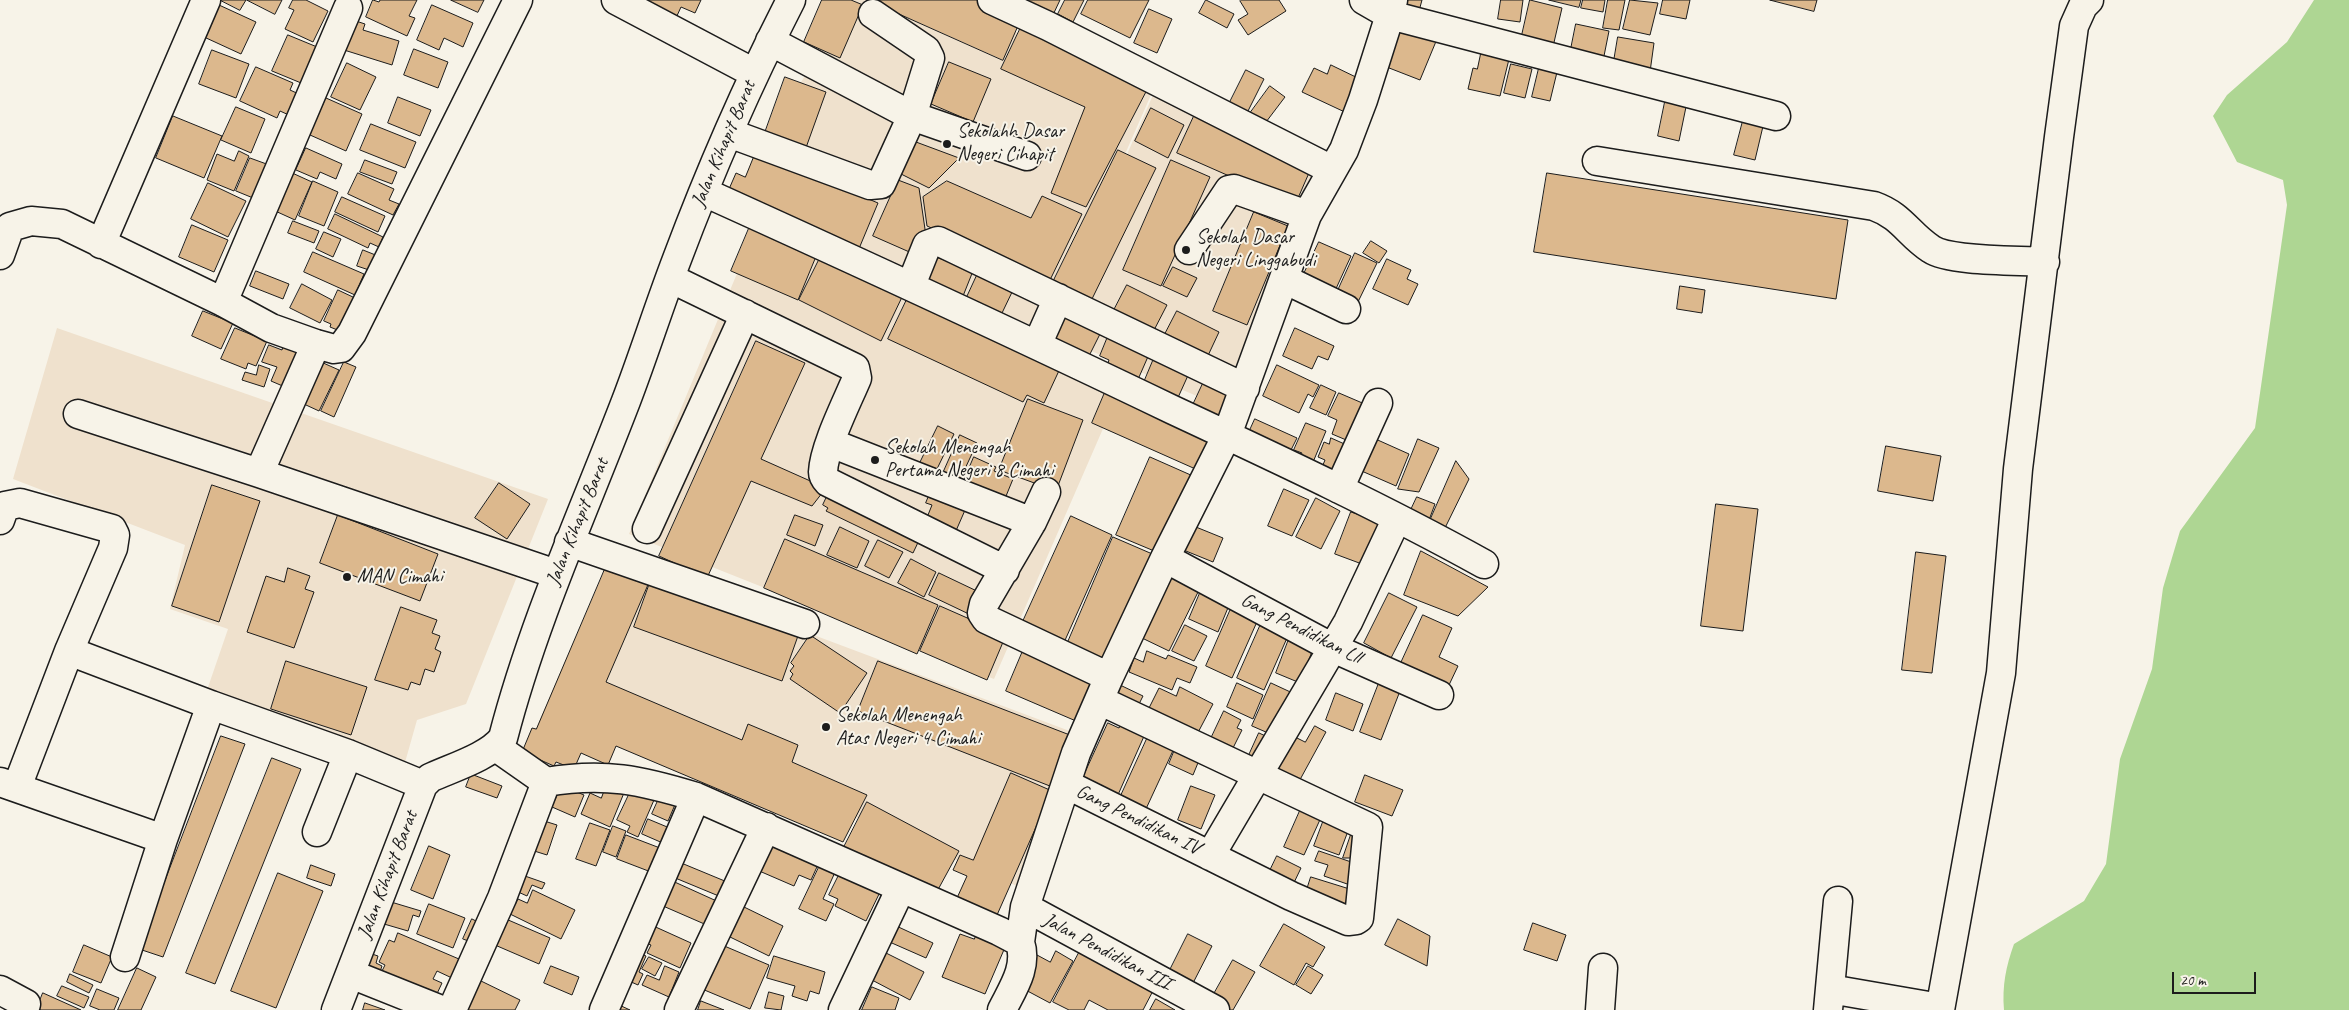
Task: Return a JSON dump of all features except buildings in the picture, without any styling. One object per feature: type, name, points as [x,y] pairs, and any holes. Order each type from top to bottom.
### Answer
[{"type":"street","points":[[101,244],[206,0]]},
{"type":"street","points":[[0,255],[10,227],[31,221],[62,224],[223,302],[271,328],[316,344],[341,348],[352,333],[518,0]]},
{"type":"street","points":[[616,0],[754,73]]},
{"type":"street","name":"Jalan Kihapit Barat","points":[[336,1010],[423,785],[430,778],[496,747],[503,738],[520,677],[556,574],[626,400],[670,278],[754,73],[791,0]]},
{"type":"street","points":[[992,0],[1048,26],[1332,170]]},
{"type":"street","points":[[1364,0],[1776,116]]},
{"type":"street","points":[[1838,902],[1829,1000],[1940,1009],[2000,673],[2018,469],[2074,26],[2083,6],[2089,0]]},
{"type":"street","points":[[223,302],[343,3]]},
{"type":"street","points":[[1002,1010],[1019,977],[1024,956],[1020,942],[1025,907],[1066,784],[1104,688],[1165,558],[1227,435],[1308,215],[1344,150],[1363,100],[1392,8]]},
{"type":"street","points":[[729,133],[870,185],[881,184],[912,116],[930,58],[926,50],[873,14]]},
{"type":"street","points":[[770,41],[912,116],[1027,156]]},
{"type":"street","points":[[1597,161],[1874,206],[1890,212],[1933,250],[1957,256],[2045,262]]},
{"type":"street","points":[[1189,250],[1229,190],[1234,189],[1308,215]]},
{"type":"street","points":[[704,192],[912,285],[1227,435],[1398,518],[1484,564]]},
{"type":"street","points":[[912,285],[927,245],[938,241],[1245,388]]},
{"type":"street","points":[[670,278],[855,368],[857,378],[831,443],[823,471],[824,478],[828,482],[1005,570]]},
{"type":"street","points":[[1284,279],[1346,309]]},
{"type":"street","points":[[1037,345],[1058,298]]},
{"type":"street","points":[[647,529],[745,314]]},
{"type":"street","points":[[259,473],[316,344]]},
{"type":"street","points":[[1339,489],[1378,404]]},
{"type":"street","points":[[78,414],[259,473],[556,574]]},
{"type":"street","points":[[831,443],[1032,522]]},
{"type":"street","points":[[1046,492],[1032,522],[984,604],[982,613],[986,619],[1257,775]]},
{"type":"street","points":[[0,520],[5,506],[20,503],[112,528],[115,535],[113,548],[69,651],[8,784],[163,839]]},
{"type":"street","points":[[1210,856],[1348,622],[1398,518]]},
{"type":"street","points":[[569,542],[805,624]]},
{"type":"street","name":"Gang Pendidikan Lll","points":[[1165,558],[1333,648],[1439,695]]},
{"type":"street","points":[[69,651],[210,705],[348,754],[423,785]]},
{"type":"street","points":[[125,957],[163,839],[210,705]]},
{"type":"street","points":[[496,747],[546,782],[606,776],[659,786],[696,797],[1020,942]]},
{"type":"street","points":[[318,832],[348,754]]},
{"type":"street","name":"Gang Pendidikan IV","points":[[1066,784],[1210,856],[1348,921],[1359,918],[1368,827],[1257,775]]},
{"type":"street","points":[[452,1010],[502,898],[546,782]]},
{"type":"street","points":[[604,1010],[696,797]]},
{"type":"street","points":[[679,1010],[766,827]]},
{"type":"street","points":[[843,1010],[901,888]]},
{"type":"street","name":"Jalan Pendidikan III","points":[[1025,907],[1215,1010]]},
{"type":"street","points":[[1600,1010],[1603,968]]},
{"type":"street","points":[[351,974],[441,1010]]},
{"type":"street","points":[[0,990],[26,1004],[24,1010]]},
{"type":"shaded area","name":"Sekolahh Dasar Negeri Cihapit","points":[[850,0],[936,0],[1154,88],[1047,332],[731,200]]},
{"type":"shaded area","name":"Sekolah Dasar Negeri Linggabudi","points":[[1156,88],[1316,166],[1232,411],[1049,333]]},
{"type":"shaded area","name":"Sekolah Menengah Pertama Negeri 8 Cimahi","points":[[755,230],[1122,385],[994,679],[629,534]]},
{"type":"shaded area","name":"MAN Cimahi","points":[[57,328],[548,499],[466,704],[417,720],[404,766],[205,696],[228,629],[170,609],[185,545],[13,479]]},
{"type":"shaded area","name":"Sekolah Menengah Atas Negeri 4 Cimahi","points":[[611,559],[1083,736],[1017,886],[764,778],[562,718]]},
{"type":"green space","points":[[2314,0],[2349,0],[2349,1010],[2004,1010],[2005,976],[2014,944],[2084,901],[2106,864],[2120,759],[2152,669],[2163,588],[2180,531],[2255,428],[2287,205],[2283,180],[2237,162],[2213,116],[2227,95],[2287,42]]},
{"type":"place","name":"Sekolahh Dasar Negeri Cihapit","points":[[947,144]]},
{"type":"place","name":"Sekolah Dasar Negeri Linggabudi","points":[[1186,250]]},
{"type":"place","name":"Sekolah Menengah Pertama Negeri 8 Cimahi","points":[[875,460]]},
{"type":"place","name":"MAN Cimahi","points":[[347,577]]},
{"type":"place","name":"Sekolah Menengah Atas Negeri 4 Cimahi","points":[[826,727]]}]
